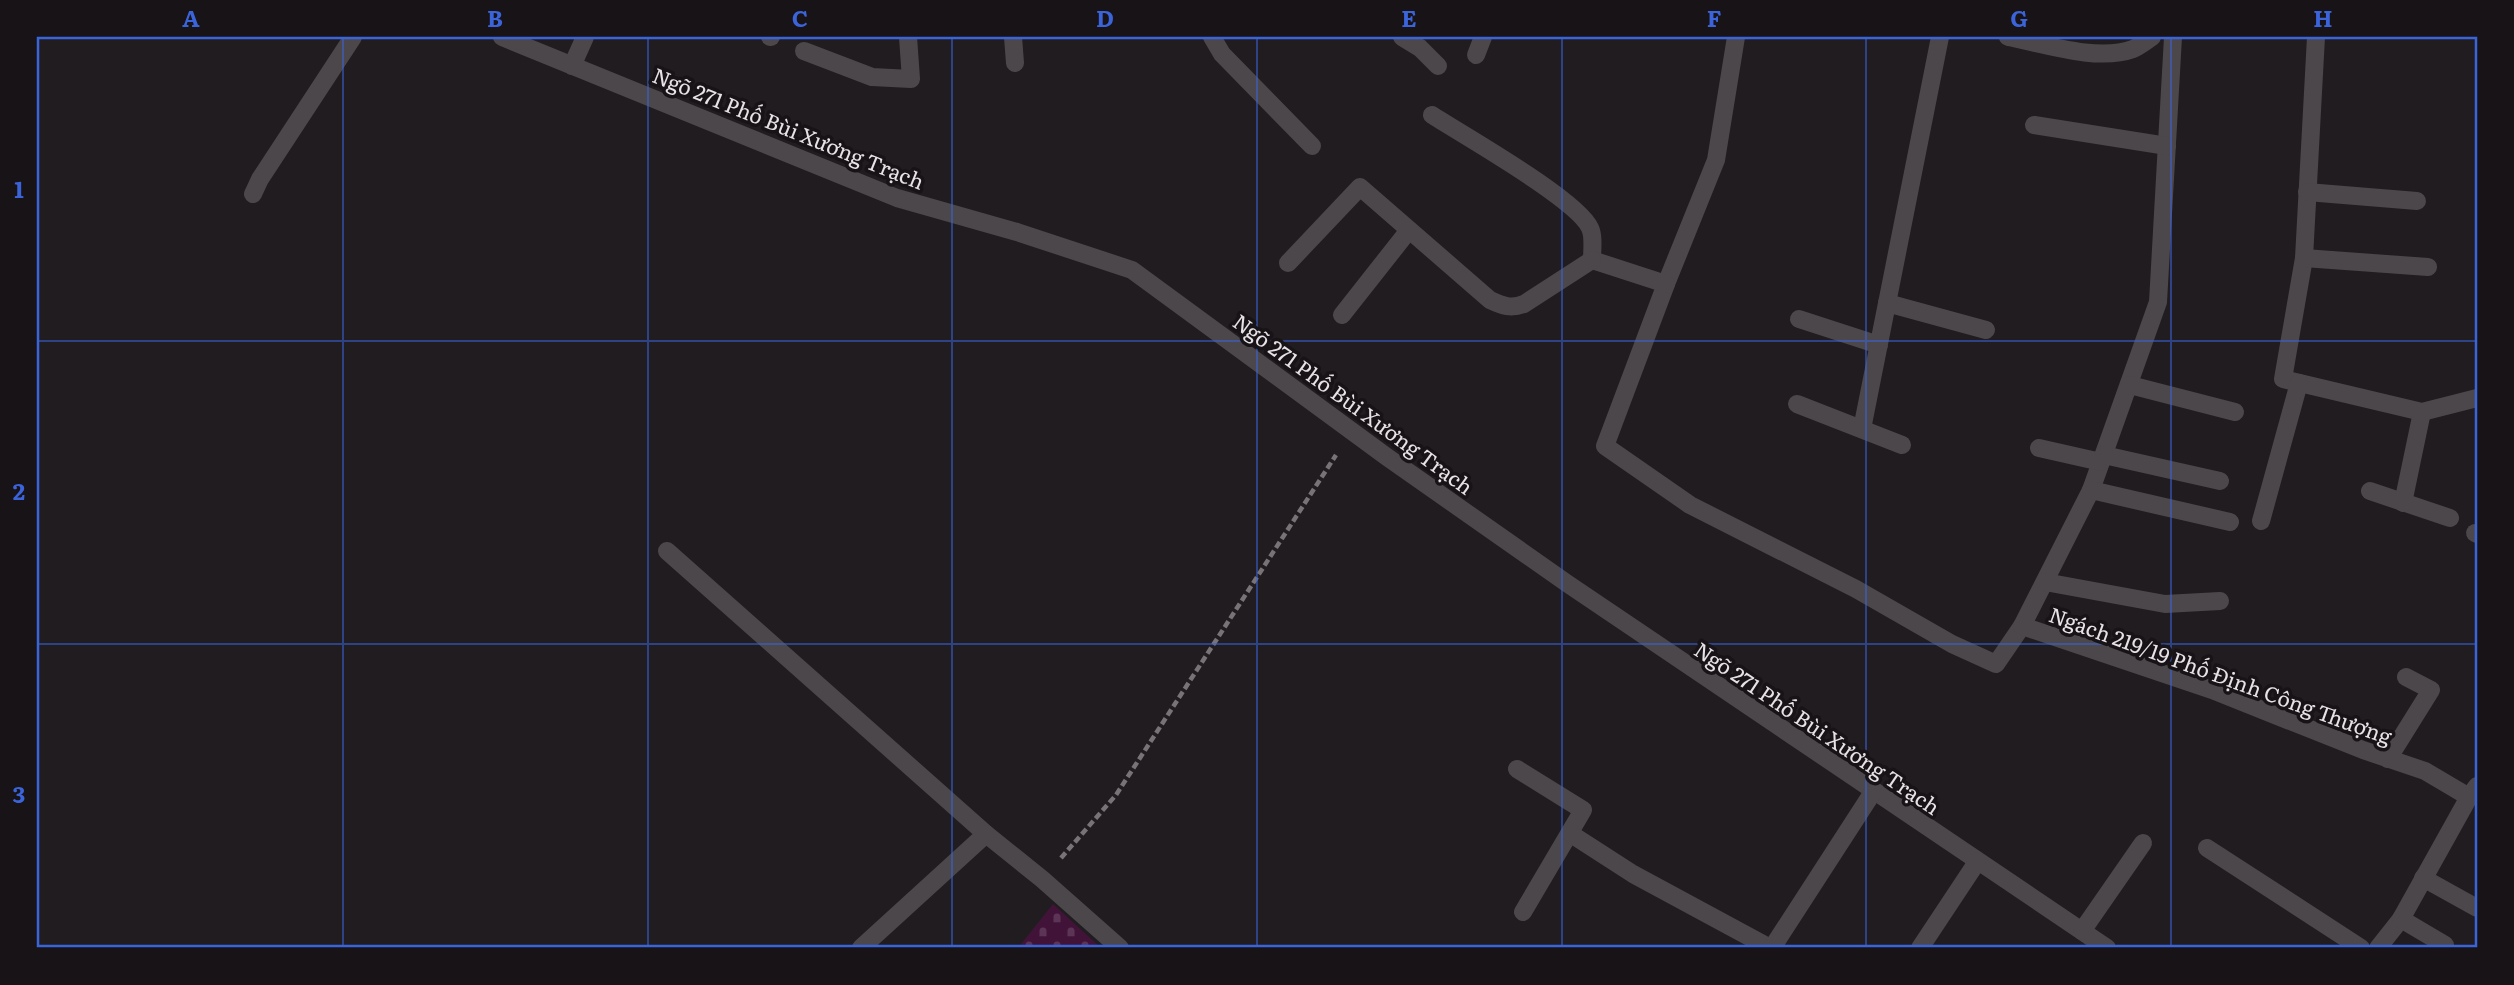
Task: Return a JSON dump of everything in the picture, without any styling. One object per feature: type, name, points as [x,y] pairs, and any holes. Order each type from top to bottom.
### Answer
[{"type":"lane","points":[[253,194],[260,179],[353,37]]},
{"type":"lane","name":"Ngõ 271 Phố Bùi Xương Trạch","points":[[502,37],[529,42],[572,66],[897,198],[1017,232],[1132,270],[1351,431],[1568,584],[2107,948]]},
{"type":"lane","points":[[572,66],[585,37]]},
{"type":"lane","points":[[804,51],[872,77],[911,79],[908,37]]},
{"type":"lane","points":[[1013,37],[1015,63]]},
{"type":"lane","points":[[1212,37],[1222,54],[1312,146]]},
{"type":"lane","points":[[1402,37],[1422,42],[1438,66]]},
{"type":"lane","points":[[1476,55],[1483,37]]},
{"type":"lane","points":[[1736,37],[1716,160],[1605,446],[1690,505],[1856,589],[1952,645],[1996,664],[2022,626]]},
{"type":"lane","points":[[1862,429],[1940,37]]},
{"type":"lane","points":[[2008,37],[2091,53],[2113,54],[2134,48],[2152,37]]},
{"type":"lane","name":"Ngách 219/19 Phố Định Công Thượng","points":[[2173,37],[2158,302],[2091,490],[2022,626],[2212,690],[2473,791]]},
{"type":"lane","points":[[2316,37],[2304,258],[2283,379],[2422,412],[2477,398]]},
{"type":"lane","points":[[1432,115],[1530,177],[1583,216],[1592,230],[1592,260]]},
{"type":"lane","points":[[2034,125],[2167,146]]},
{"type":"lane","points":[[1288,263],[1360,187],[1490,300],[1503,306],[1514,308],[1524,304],[1592,260]]},
{"type":"lane","points":[[2307,192],[2417,201]]},
{"type":"lane","points":[[1342,315],[1409,230]]},
{"type":"lane","points":[[2304,258],[2428,267]]},
{"type":"lane","points":[[1592,260],[1666,284]]},
{"type":"lane","points":[[1887,303],[1986,330]]},
{"type":"lane","points":[[1799,319],[1879,345]]},
{"type":"lane","points":[[2261,521],[2299,383]]},
{"type":"lane","points":[[2130,386],[2235,412]]},
{"type":"lane","points":[[1797,404],[1902,445]]},
{"type":"lane","points":[[2403,503],[2422,412]]},
{"type":"lane","points":[[2039,449],[2220,481]]},
{"type":"lane","points":[[2091,490],[2230,523]]},
{"type":"lane","points":[[2370,491],[2450,518]]},
{"type":"lane","points":[[667,551],[986,834],[1120,948]]},
{"type":"lane","points":[[2045,582],[2165,604],[2220,601]]},
{"type":"lane","points":[[2388,759],[2431,690],[2406,677]]},
{"type":"lane","points":[[1517,769],[1583,810],[1523,912]]},
{"type":"lane","points":[[2378,948],[2401,919],[2473,791]]},
{"type":"lane","points":[[1571,834],[1633,874],[1771,948],[1873,792]]},
{"type":"lane","points":[[861,948],[986,834]]},
{"type":"lane","points":[[2082,931],[2143,843]]},
{"type":"lane","points":[[2207,848],[2361,948]]},
{"type":"lane","points":[[1920,948],[1977,862]]},
{"type":"lane","points":[[2423,878],[2477,908]]},
{"type":"lane","points":[[2401,919],[2445,944],[2442,948]]},
{"type":"path","points":[[1042,879],[1116,795],[1351,431]]},
{"type":"green space","points":[[1053,904],[1101,948],[1018,948]]}]
